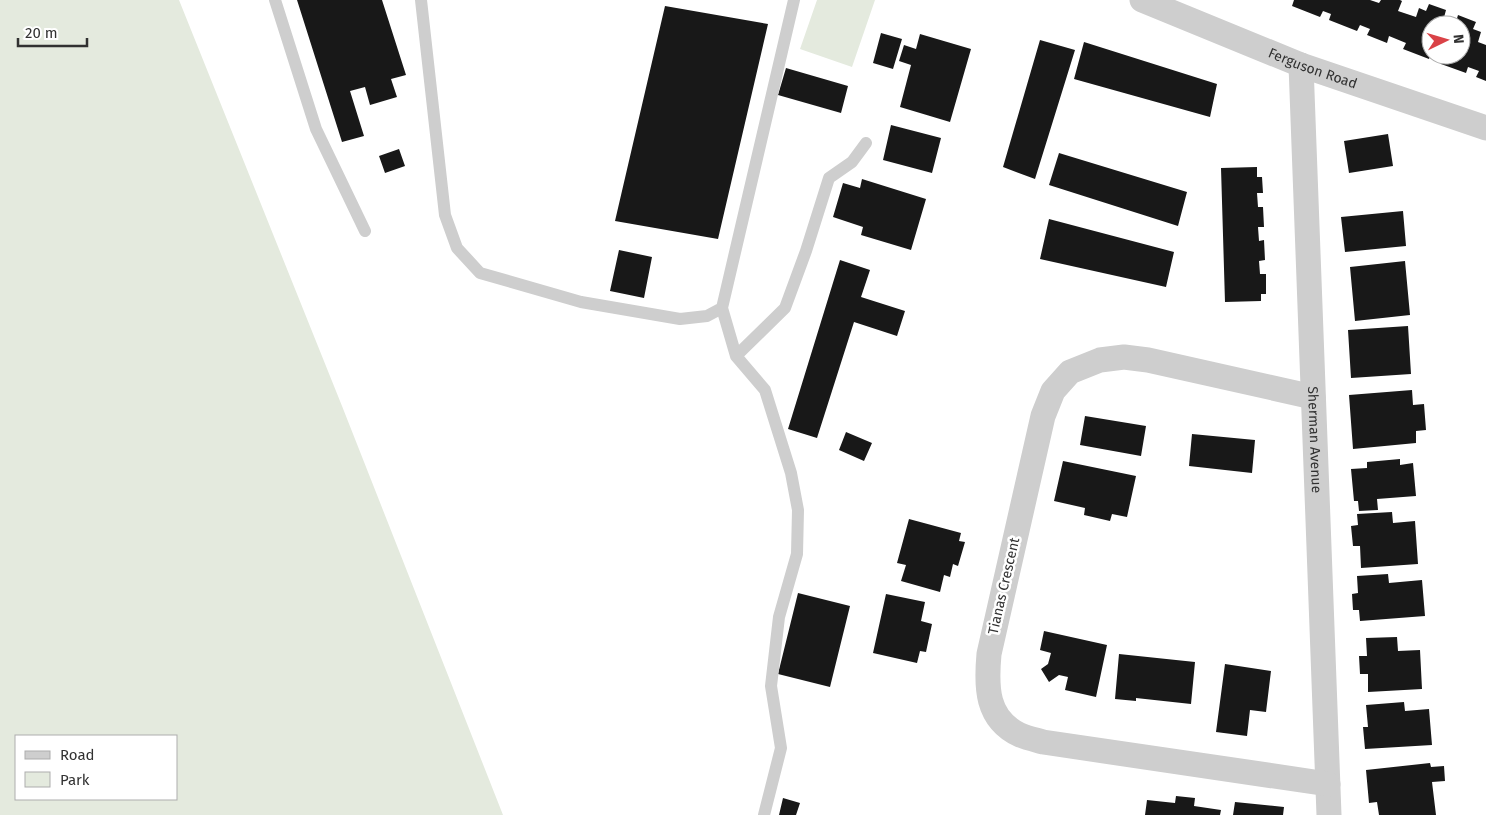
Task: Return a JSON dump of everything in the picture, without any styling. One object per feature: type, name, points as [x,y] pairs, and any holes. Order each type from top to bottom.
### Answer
[{"type":"street","name":"Ferguson Road","points":[[1142,0],[1301,65],[1486,128]]},
{"type":"street","name":"Sherman Avenue","points":[[1301,65],[1329,815]]},
{"type":"street","name":"Tianas Crescent","points":[[1313,397],[1148,360],[1124,357],[1100,360],[1070,372],[1053,391],[1043,416],[988,654],[987,680],[991,704],[1002,723],[1020,735],[1043,742],[1328,784]]},
{"type":"lane","points":[[275,0],[316,129],[365,231]]},
{"type":"lane","points":[[421,0],[445,215],[456,248],[480,273],[581,302],[680,319],[707,316],[722,308]]},
{"type":"lane","points":[[764,815],[781,748],[771,686],[779,617],[797,554],[798,510],[791,473],[765,390],[736,356],[722,308],[794,0]]},
{"type":"lane","points":[[736,356],[785,308],[806,251],[829,178],[852,162],[866,143]]},
{"type":"green space","points":[[0,0],[179,0],[503,815],[0,815]]},
{"type":"green space","points":[[817,0],[875,0],[852,67],[800,49]]},
{"type":"building","points":[[297,0],[382,0],[406,75],[391,79],[397,97],[370,105],[365,87],[350,91],[364,136],[342,142]]},
{"type":"building","points":[[1294,0],[1370,0],[1379,3],[1381,0],[1400,0],[1402,1],[1398,11],[1416,17],[1419,8],[1426,11],[1429,4],[1446,10],[1445,15],[1421,15],[1421,56],[1403,49],[1406,43],[1389,36],[1387,43],[1367,35],[1370,29],[1360,25],[1357,31],[1329,20],[1331,14],[1323,11],[1320,17],[1292,6]]},
{"type":"building","points":[[665,6],[768,24],[718,239],[615,221]]},
{"type":"building","points":[[1471,20],[1476,22],[1473,29],[1481,32],[1478,42],[1486,45],[1486,81],[1476,77],[1479,71],[1468,67],[1466,73],[1444,65],[1471,65]]},
{"type":"building","points":[[881,33],[902,39],[893,69],[873,63]]},
{"type":"building","points":[[920,34],[971,49],[950,122],[900,107],[911,65],[899,61],[904,45],[916,49]]},
{"type":"building","points":[[1040,40],[1075,50],[1035,179],[1003,167]]},
{"type":"building","points":[[1084,42],[1217,84],[1210,117],[1074,79]]},
{"type":"building","points":[[786,68],[848,86],[841,113],[778,95]]},
{"type":"building","points":[[891,125],[941,138],[932,173],[883,160]]},
{"type":"building","points":[[1388,134],[1393,166],[1349,173],[1344,141]]},
{"type":"building","points":[[399,149],[405,166],[385,173],[379,156]]},
{"type":"building","points":[[1059,153],[1187,192],[1178,226],[1049,185]]},
{"type":"building","points":[[1257,167],[1257,177],[1262,177],[1263,193],[1257,193],[1258,207],[1263,207],[1264,227],[1258,227],[1259,241],[1264,240],[1265,260],[1259,261],[1260,274],[1266,274],[1266,294],[1261,294],[1261,301],[1225,302],[1221,168]]},
{"type":"building","points":[[862,179],[926,199],[911,250],[861,235],[863,227],[833,217],[843,183],[860,188]]},
{"type":"building","points":[[1403,211],[1406,246],[1345,252],[1341,217]]},
{"type":"building","points":[[1049,219],[1174,252],[1166,287],[1040,259]]},
{"type":"building","points":[[619,250],[652,257],[644,298],[610,291]]},
{"type":"building","points":[[840,260],[870,270],[861,297],[905,311],[897,336],[854,322],[817,438],[788,429]]},
{"type":"building","points":[[1405,261],[1410,315],[1355,321],[1350,267]]},
{"type":"building","points":[[1408,326],[1411,374],[1351,378],[1348,330]]},
{"type":"building","points":[[1412,390],[1413,405],[1424,404],[1426,430],[1416,431],[1416,443],[1353,449],[1349,395]]},
{"type":"building","points":[[1085,416],[1146,426],[1141,456],[1080,445]]},
{"type":"building","points":[[846,432],[872,443],[864,461],[839,450]]},
{"type":"building","points":[[1192,434],[1255,440],[1252,473],[1189,466]]},
{"type":"building","points":[[1400,459],[1400,465],[1413,463],[1416,496],[1377,499],[1378,510],[1359,511],[1358,501],[1354,501],[1351,469],[1367,468],[1367,462]]},
{"type":"building","points":[[1063,461],[1136,476],[1127,517],[1112,514],[1110,521],[1084,515],[1085,508],[1054,501]]},
{"type":"building","points":[[1392,512],[1393,523],[1415,521],[1418,564],[1361,568],[1360,546],[1353,546],[1351,526],[1358,525],[1357,514]]},
{"type":"building","points":[[909,519],[961,533],[959,541],[965,542],[958,566],[953,564],[950,577],[944,575],[940,592],[901,581],[906,565],[897,563]]},
{"type":"building","points":[[1388,574],[1389,583],[1422,580],[1425,616],[1360,621],[1359,610],[1353,610],[1352,594],[1358,593],[1357,576]]},
{"type":"building","points":[[798,593],[850,606],[830,687],[778,674]]},
{"type":"building","points":[[886,594],[925,602],[921,621],[932,624],[926,652],[920,651],[917,663],[873,653]]},
{"type":"building","points":[[1044,631],[1107,645],[1096,697],[1065,690],[1068,677],[1059,675],[1049,682],[1041,669],[1048,664],[1051,653],[1040,650]]},
{"type":"building","points":[[1397,637],[1398,651],[1420,650],[1422,689],[1368,692],[1368,674],[1360,674],[1359,656],[1367,656],[1366,638]]},
{"type":"building","points":[[1119,654],[1195,662],[1191,704],[1136,698],[1136,701],[1115,699]]},
{"type":"building","points":[[1225,664],[1271,671],[1266,712],[1250,710],[1247,736],[1216,732]]},
{"type":"building","points":[[1404,702],[1405,711],[1429,709],[1432,745],[1365,749],[1363,727],[1368,727],[1366,705]]},
{"type":"building","points":[[1430,763],[1431,767],[1444,766],[1445,781],[1432,782],[1436,815],[1379,815],[1377,802],[1369,803],[1366,770]]},
{"type":"building","points":[[1176,796],[1195,798],[1194,806],[1221,810],[1220,815],[1145,815],[1147,800],[1175,803]]},
{"type":"building","points":[[783,798],[800,803],[796,815],[779,815]]},
{"type":"building","points":[[1235,802],[1284,807],[1283,815],[1233,815]]}]
